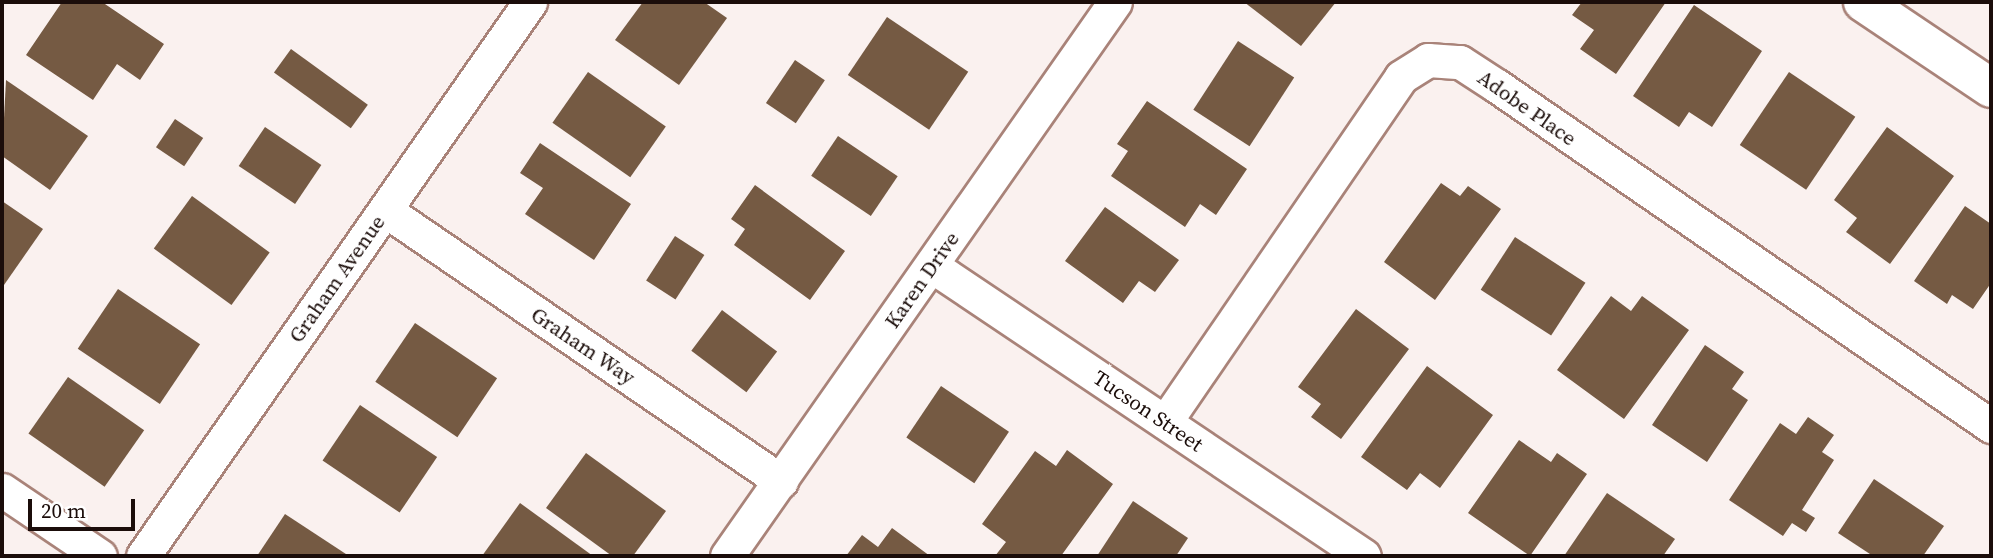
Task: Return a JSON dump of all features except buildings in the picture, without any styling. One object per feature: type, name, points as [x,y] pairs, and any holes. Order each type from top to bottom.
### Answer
[{"type":"street","name":"Graham Avenue","points":[[143,556],[530,2]]},
{"type":"street","name":"Karen Drive","points":[[727,556],[1115,2]]},
{"type":"street","points":[[1863,2],[1991,88]]},
{"type":"street","name":"Adobe Place","points":[[1165,422],[1401,77],[1427,60],[1460,62],[1497,86],[1991,426]]},
{"type":"street","name":"Graham Way","points":[[385,210],[781,481]]},
{"type":"street","name":"Tucson Street","points":[[932,266],[1364,556]]},
{"type":"street","points":[[2,490],[100,556]]}]
